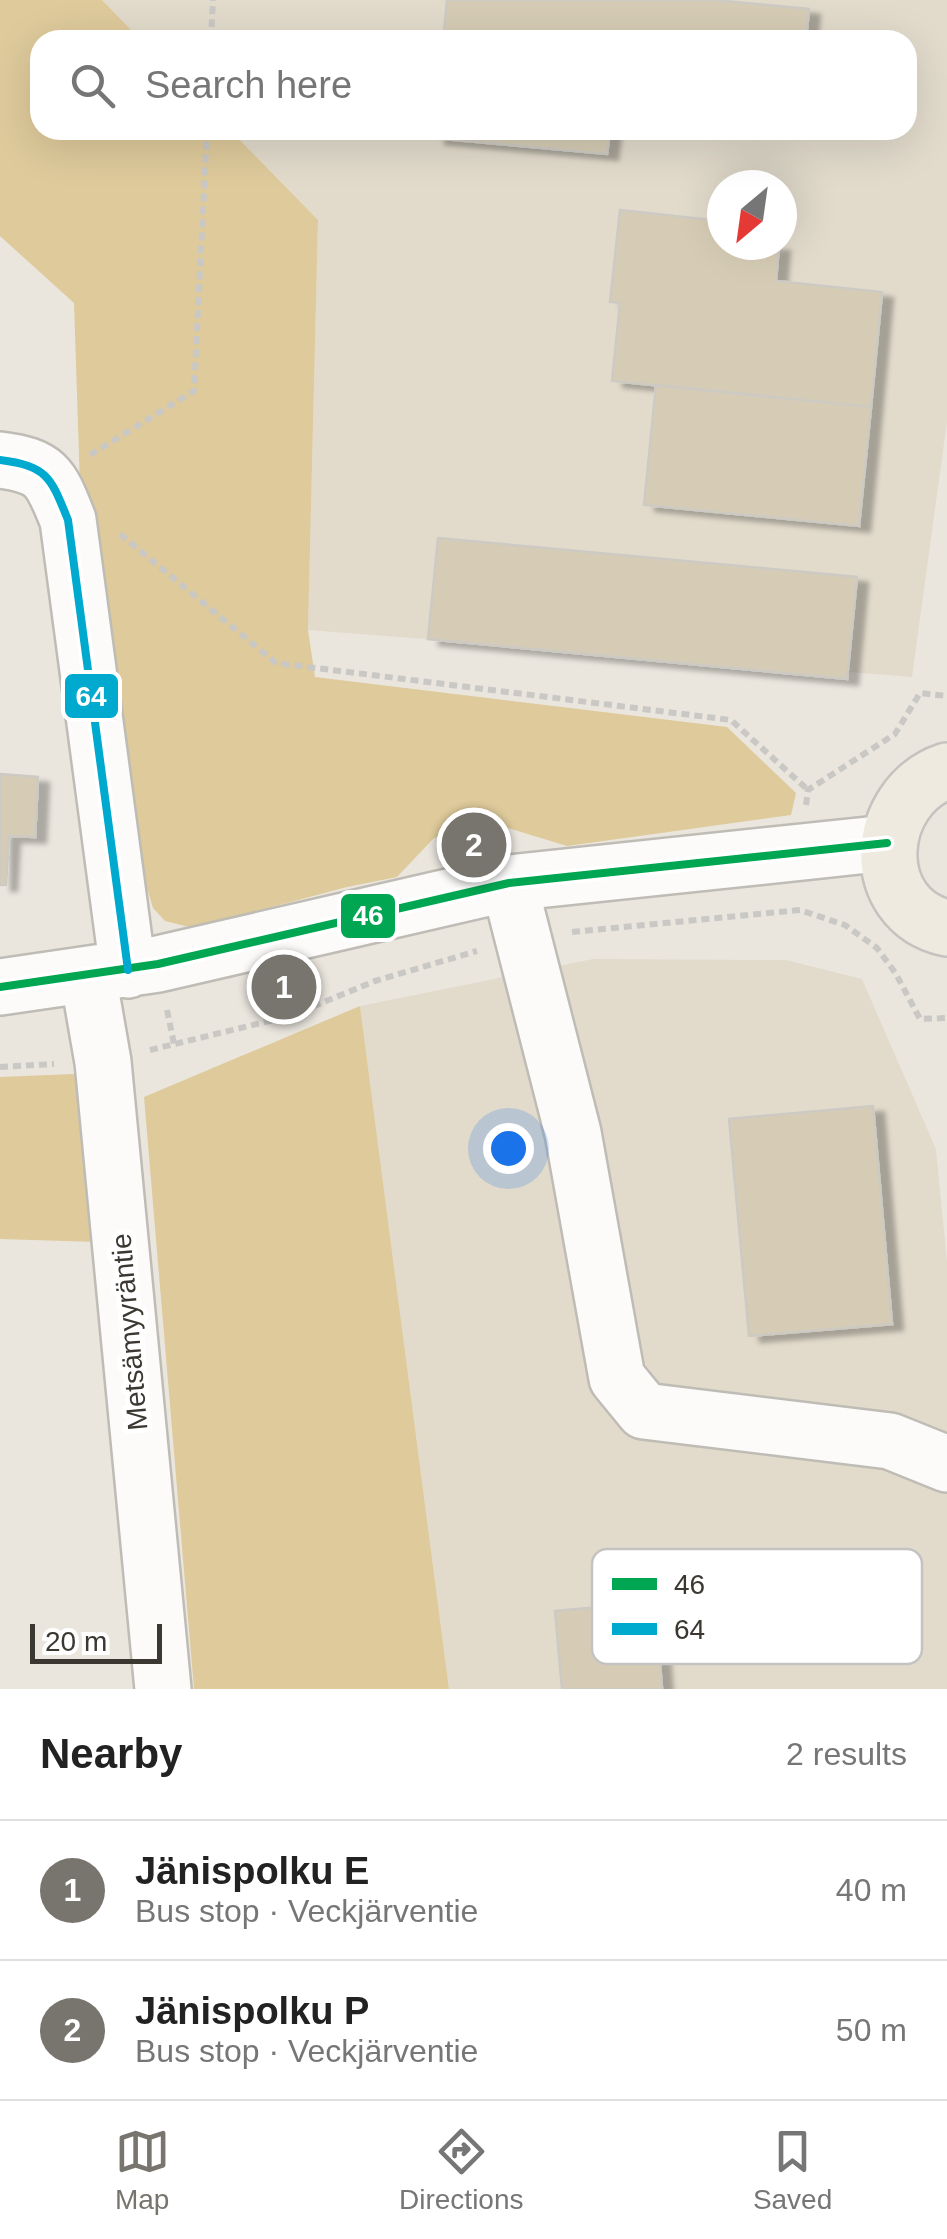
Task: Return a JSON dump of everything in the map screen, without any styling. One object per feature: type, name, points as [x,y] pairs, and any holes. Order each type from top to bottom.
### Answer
[{"type":"main road","points":[[947,772],[916,788],[896,813],[887,844],[892,877],[908,906],[936,926],[947,928]]},
{"type":"street","points":[[0,460],[29,464],[52,479]]},
{"type":"street","name":"Metsämyyräntie","points":[[52,479],[68,520],[108,973],[103,1062],[163,1689]]},
{"type":"street","points":[[0,987],[108,973],[509,883],[887,844]]},
{"type":"street","points":[[509,883],[573,1133],[617,1378],[644,1411],[890,1441],[947,1464]]},
{"type":"path","points":[[212,30],[213,0]]},
{"type":"path","points":[[52,479],[194,390],[206,140]]},
{"type":"path","points":[[112,528],[276,663],[731,720],[808,790]]},
{"type":"path","points":[[800,910],[800,851],[808,790],[895,734],[920,693],[947,696]]},
{"type":"shaded area","points":[[0,0],[102,0],[131,30],[30,30],[30,140],[240,140],[318,220],[308,630],[315,677],[727,727],[796,793],[791,815],[567,846],[501,826],[434,838],[397,877],[193,928],[165,921],[153,908],[138,858],[81,516],[74,303],[0,236]]},
{"type":"shaded area","points":[[102,0],[947,0],[947,422],[912,677],[308,630],[318,220],[240,140],[917,140],[917,30],[131,30]]},
{"type":"shaded area","points":[[593,959],[786,960],[862,979],[936,1149],[947,1262],[947,1689],[449,1689],[360,1006]]},
{"type":"shaded area","points":[[360,1006],[449,1689],[194,1689],[144,1097]]},
{"type":"shaded area","points":[[74,1074],[83,1079],[97,1242],[0,1239],[0,1077]]},
{"type":"building","points":[[447,0],[714,0],[809,9],[807,30],[444,30]]},
{"type":"building","points":[[456,140],[609,140],[607,154]]},
{"type":"building","points":[[620,210],[707,219],[707,260],[778,260],[776,281],[882,292],[871,407],[612,381],[620,303],[610,302]]},
{"type":"building","points":[[656,385],[871,407],[859,526],[644,505]]},
{"type":"building","points":[[438,538],[857,577],[847,679],[428,639]]},
{"type":"building","points":[[0,774],[38,777],[35,837],[9,836],[6,885],[0,885]]},
{"type":"building","points":[[873,1106],[892,1324],[749,1336],[729,1119]]},
{"type":"building","points":[[592,1608],[592,1664],[660,1664],[662,1689],[562,1689],[555,1611]]},
{"type":"transit line","name":"64","points":[[0,460],[28,466],[46,476],[68,520],[128,970]]},
{"type":"transit line","name":"46","points":[[0,987],[158,964],[509,883],[887,843]]},
{"type":"place","name":"Jänispolku P","points":[[474,845]]},
{"type":"place","name":"Jänispolku E","points":[[284,987]]}]
